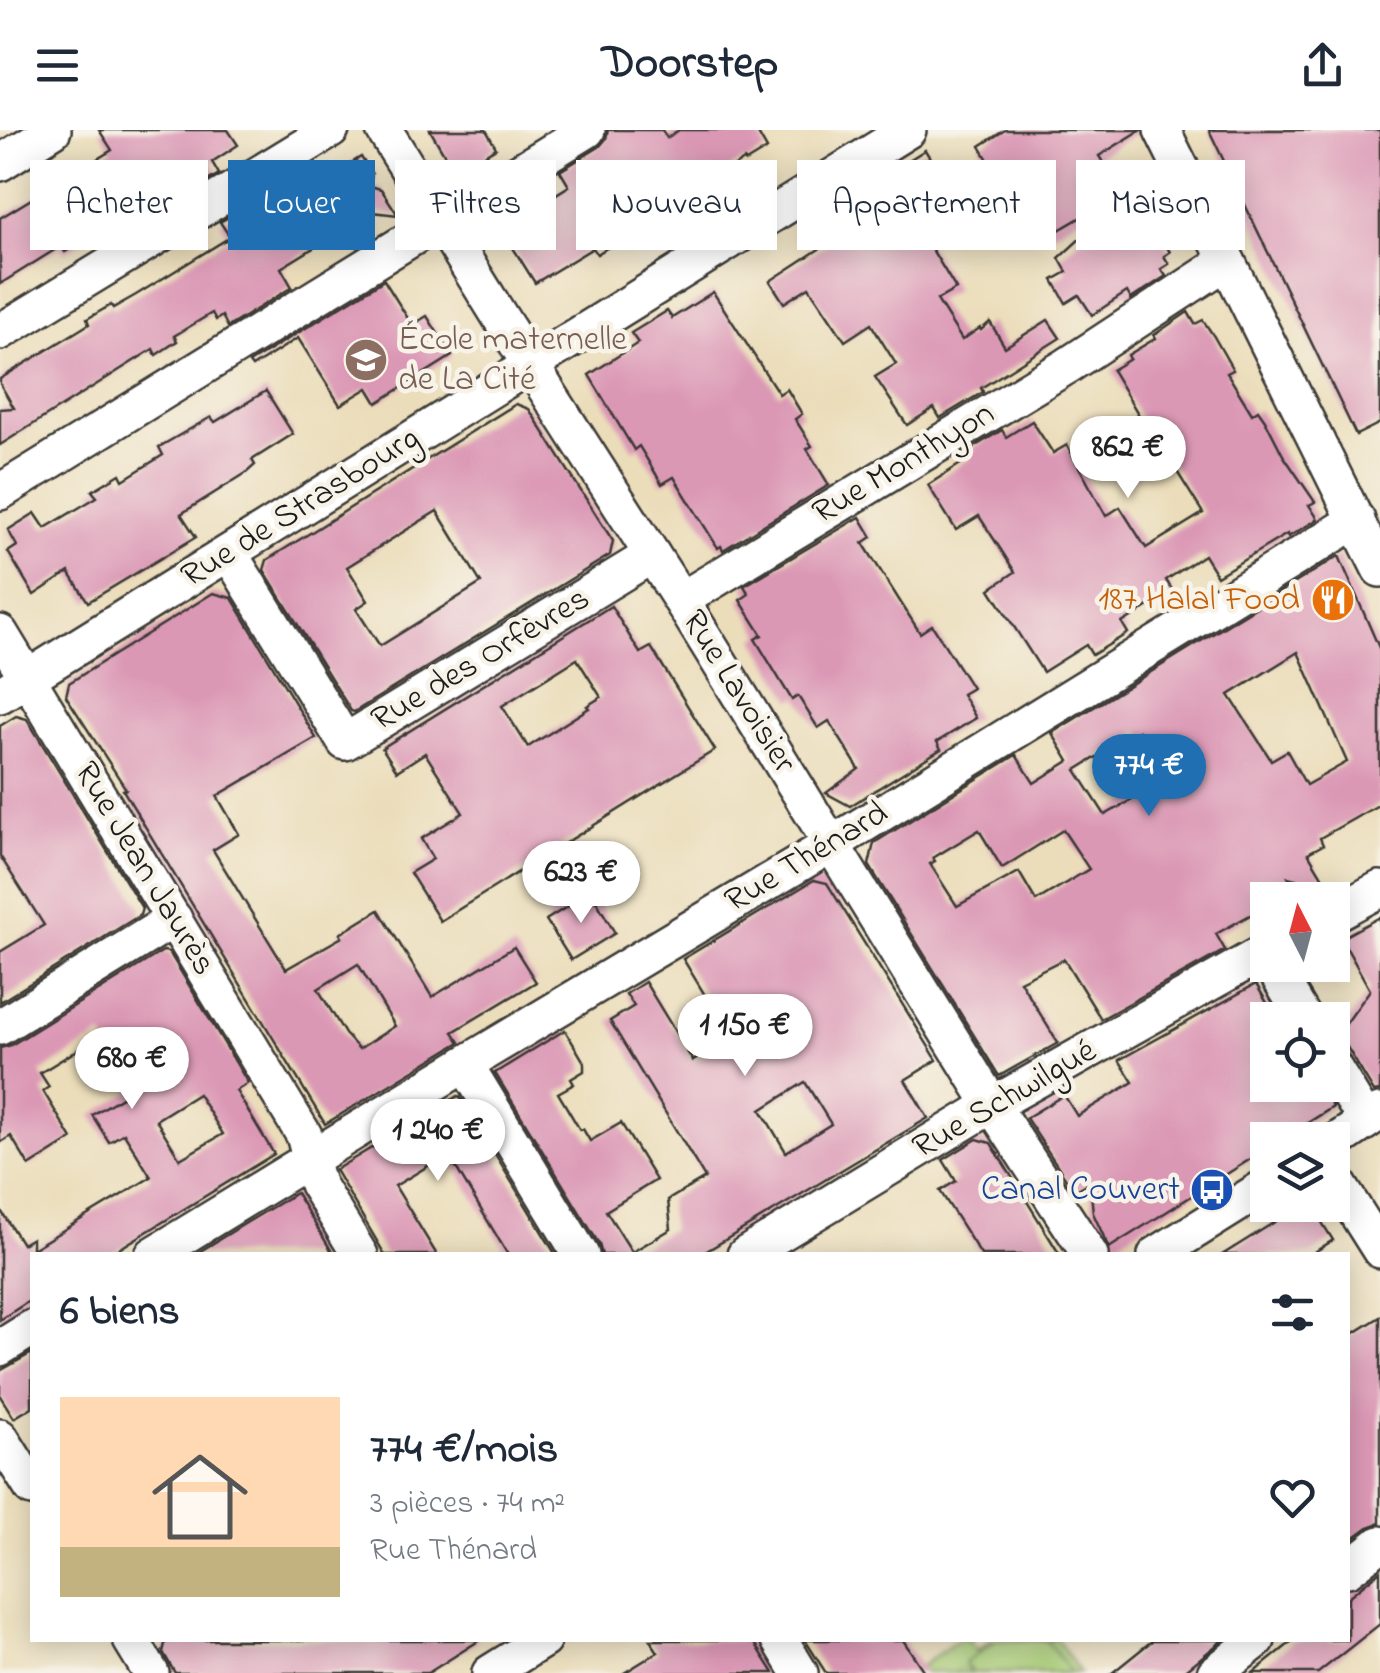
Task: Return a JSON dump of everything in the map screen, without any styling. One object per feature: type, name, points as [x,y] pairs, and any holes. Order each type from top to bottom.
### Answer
[{"type":"street","points":[[0,163],[53,130]]},
{"type":"street","points":[[0,332],[331,130]]},
{"type":"street","name":"Rue Lavoisier","points":[[384,130],[403,160]]},
{"type":"street","points":[[538,160],[586,130]]},
{"type":"street","name":"Rue de Strasbourg","points":[[14,686],[908,130]]},
{"type":"street","points":[[1162,130],[1380,569]]},
{"type":"street","points":[[0,492],[395,249]]},
{"type":"street","name":"Rue Lavoisier","points":[[459,250],[681,600],[992,1105],[1088,1252]]},
{"type":"street","name":"Rue Monthyon","points":[[681,600],[1067,366],[1227,261]]},
{"type":"street","name":"Rue Thénard","points":[[158,1252],[1357,520]]},
{"type":"street","name":"Rue des Orfèvres","points":[[229,553],[345,742],[652,556]]},
{"type":"street","name":"Rue Jean Jaurès","points":[[0,633],[14,686],[174,919],[304,1135],[317,1184],[358,1252]]},
{"type":"street","points":[[1350,905],[1380,889]]},
{"type":"street","points":[[0,1026],[174,919]]},
{"type":"street","name":"Rue Schwilgué","points":[[750,1252],[992,1105],[1250,966]]},
{"type":"street","points":[[466,1064],[579,1252]]},
{"type":"street","points":[[1350,1087],[1373,1116],[1350,1132]]},
{"type":"street","points":[[1161,1252],[1250,1196]]},
{"type":"street","points":[[1350,1202],[1380,1250]]},
{"type":"street","points":[[0,1348],[30,1329]]},
{"type":"street","points":[[0,1437],[30,1485]]},
{"type":"street","points":[[1350,1567],[1380,1544]]},
{"type":"street","points":[[131,1642],[151,1673]]},
{"type":"street","points":[[490,1673],[540,1642]]},
{"type":"street","points":[[781,1642],[800,1673]]},
{"type":"street","points":[[1215,1673],[1254,1642]]},
{"type":"green space","points":[[955,1642],[970,1642],[976,1651],[989,1642],[1058,1642],[1080,1673],[925,1673],[920,1667]]},
{"type":"green space","points":[[994,1642],[1048,1642],[1071,1673],[972,1673],[965,1663]]},
{"type":"building","points":[[99,130],[228,130],[238,145],[212,162],[219,174],[208,181],[208,160],[96,160],[112,150]]},
{"type":"building","points":[[430,130],[486,130],[496,148],[486,154],[490,160],[448,160]]},
{"type":"building","points":[[608,130],[662,130],[667,138],[679,130],[756,130],[767,149],[749,160],[578,160],[606,139]]},
{"type":"building","points":[[1005,130],[1141,130],[1099,156],[1101,160],[1076,160],[1076,220],[1056,232],[1056,160],[988,160],[980,146]]},
{"type":"building","points":[[1209,130],[1380,130],[1380,423],[1356,435],[1245,205],[1245,160],[1223,160]]},
{"type":"building","points":[[925,150],[931,160],[909,160]]},
{"type":"building","points":[[576,161],[576,250],[590,250],[535,283],[514,250],[556,250],[556,194],[569,186],[560,171]]},
{"type":"building","points":[[375,187],[381,189],[395,215],[375,212]]},
{"type":"building","points":[[30,200],[30,250],[55,250],[0,284],[0,218]]},
{"type":"building","points":[[228,217],[228,234],[220,222]]},
{"type":"building","points":[[228,238],[228,250],[310,250],[281,268],[292,287],[228,327],[222,316],[216,320],[212,313],[174,336],[177,341],[156,355],[153,349],[0,445],[0,409],[14,408],[0,379],[89,324],[87,319],[136,295]]},
{"type":"building","points":[[1076,242],[1076,250],[1170,252],[1164,256],[1169,264],[1161,269],[1166,276],[1131,299],[1127,292],[1092,315],[1079,295],[1066,303],[1053,280],[1067,272],[1059,258]]},
{"type":"building","points":[[818,250],[932,250],[956,289],[937,300],[962,340],[990,322],[1005,347],[1048,320],[1060,338],[940,418],[934,408],[907,425],[875,377],[896,364],[871,324],[845,341],[809,287],[784,303],[770,281]]},
{"type":"building","points":[[384,280],[412,325],[427,316],[452,356],[377,403],[368,388],[340,405],[298,338],[252,367],[249,363]]},
{"type":"building","points":[[713,292],[779,394],[787,389],[802,414],[795,419],[812,446],[807,449],[829,485],[723,550],[718,548],[674,477],[662,484],[639,446],[634,450],[589,375],[638,343],[631,333],[667,311],[672,318]]},
{"type":"building","points":[[1188,312],[1195,324],[1203,320],[1213,335],[1233,370],[1227,373],[1252,414],[1258,410],[1265,420],[1315,502],[1309,505],[1318,519],[1217,576],[1204,555],[1166,580],[1173,591],[1122,623],[1128,633],[1092,655],[1086,645],[1043,672],[990,589],[1015,572],[979,516],[956,530],[928,485],[970,458],[966,452],[1002,430],[1006,437],[1032,421],[1053,453],[1067,445],[1106,516],[1120,507],[1146,548],[1203,513],[1166,454],[1163,456],[1112,370]]},
{"type":"building","points":[[266,391],[293,434],[252,460],[255,465],[246,473],[181,514],[196,537],[88,602],[69,572],[34,595],[8,552],[17,546],[8,530],[35,513],[45,528],[97,497],[92,491],[120,474],[123,480],[163,455],[159,447],[211,417],[215,422]]},
{"type":"building","points":[[516,404],[529,409],[613,541],[610,555],[354,712],[264,570],[267,560]],"holes":[[[437,511],[481,583],[380,646],[356,609],[368,601],[347,567]]]},
{"type":"building","points":[[860,517],[872,537],[863,543],[920,633],[932,625],[972,688],[962,694],[976,718],[937,742],[941,749],[850,806],[826,793],[859,769],[829,721],[818,728],[798,696],[792,700],[755,639],[762,635],[740,600],[749,594],[744,586]]},
{"type":"building","points":[[1339,556],[1380,650],[1380,804],[1320,838],[1323,845],[1308,853],[1325,882],[1288,877],[1291,882],[1250,882],[1250,915],[1216,934],[1225,950],[1101,1019],[1064,959],[1020,981],[1058,1043],[999,1076],[869,865],[874,843],[1016,755],[1034,783],[1069,761],[1052,733]],"holes":[[[1298,652],[1347,762],[1306,785],[1287,751],[1271,760],[1229,695]],[[1139,731],[1170,778],[1105,815],[1076,770]],[[979,830],[1002,868],[1063,830],[1089,869],[1036,901],[1019,872],[957,906],[930,864],[935,861],[933,858]]]},
{"type":"building","points":[[213,593],[232,598],[316,738],[217,796],[239,834],[213,850],[286,969],[379,910],[432,997],[514,947],[536,982],[453,1032],[460,1042],[325,1124],[123,790],[126,789],[66,696],[69,683]],"holes":[[[358,964],[395,1026],[359,1049],[345,1034],[318,989]]]},
{"type":"building","points":[[611,606],[640,653],[651,647],[715,750],[440,921],[410,873],[433,859],[421,839],[463,813],[425,753],[397,771],[382,748]],"holes":[[[577,659],[601,697],[528,747],[502,706]]]},
{"type":"building","points":[[16,716],[27,719],[142,908],[140,915],[0,1002],[0,952],[44,925],[0,856],[0,726]]},
{"type":"building","points":[[814,880],[827,883],[937,1060],[905,1080],[928,1118],[705,1252],[632,1252],[671,1229],[668,1200],[705,1178],[610,1021],[634,1006],[626,994],[645,982],[693,1061],[731,1038],[683,959]],"holes":[[[805,1082],[831,1124],[786,1152],[761,1110]]]},
{"type":"building","points":[[591,892],[615,933],[571,960],[546,920]]},
{"type":"building","points":[[1380,917],[1380,1091],[1374,1092],[1350,1052],[1350,1018],[1370,990],[1350,954],[1350,933]]},
{"type":"building","points":[[163,951],[169,952],[248,1083],[236,1091],[274,1154],[114,1252],[30,1252],[30,1300],[0,1320],[0,1209],[22,1244],[32,1238],[32,1249],[151,1177],[124,1133],[109,1142],[92,1115],[135,1089],[102,1035],[40,1073],[49,1087],[43,1091],[72,1139],[29,1166],[11,1136],[0,1143],[0,1048],[11,1045]],"holes":[[[198,1094],[223,1134],[180,1159],[156,1120]]]},
{"type":"building","points":[[1256,984],[1266,1002],[1250,1002],[1250,1102],[1330,1102],[1333,1107],[1309,1122],[1250,1122],[1250,1159],[1109,1248],[1093,1213],[1090,1182],[1074,1191],[1026,1118],[1064,1095],[1077,1116],[1133,1082],[1119,1060]]},
{"type":"building","points":[[565,1030],[584,1062],[584,1071],[571,1079],[574,1084],[558,1093],[580,1130],[590,1141],[621,1123],[656,1180],[606,1211],[632,1252],[601,1252],[495,1073]]},
{"type":"building","points":[[458,1096],[554,1252],[506,1252],[448,1154],[395,1186],[435,1252],[383,1252],[335,1170]]},
{"type":"building","points":[[977,1139],[991,1143],[1058,1252],[979,1252],[940,1191],[956,1181],[943,1160]]},
{"type":"building","points":[[296,1193],[332,1252],[199,1252]]},
{"type":"building","points":[[1275,1222],[1322,1222],[1333,1240],[1315,1252],[1227,1252]]},
{"type":"building","points":[[1380,1317],[1380,1523],[1350,1540],[1350,1336]]},
{"type":"building","points":[[30,1354],[30,1408],[14,1418],[0,1396],[0,1371]]},
{"type":"building","points":[[1380,1571],[1380,1624],[1318,1673],[1253,1673],[1292,1642],[1350,1642],[1350,1595]]},
{"type":"building","points":[[166,1642],[477,1642],[428,1673],[175,1673],[163,1652]]},
{"type":"building","points":[[651,1642],[754,1642],[774,1673],[624,1673],[658,1652]]},
{"type":"building","points":[[806,1642],[904,1642],[925,1673],[826,1673]]},
{"type":"building","points":[[1151,1642],[1221,1642],[1182,1673],[1112,1673]]},
{"type":"place","name":"École maternelle de La Cité","points":[[366,360]]},
{"type":"place","name":"187 Halal Food","points":[[1333,600]]},
{"type":"place","name":"Canal Couvert","points":[[1212,1190]]}]
